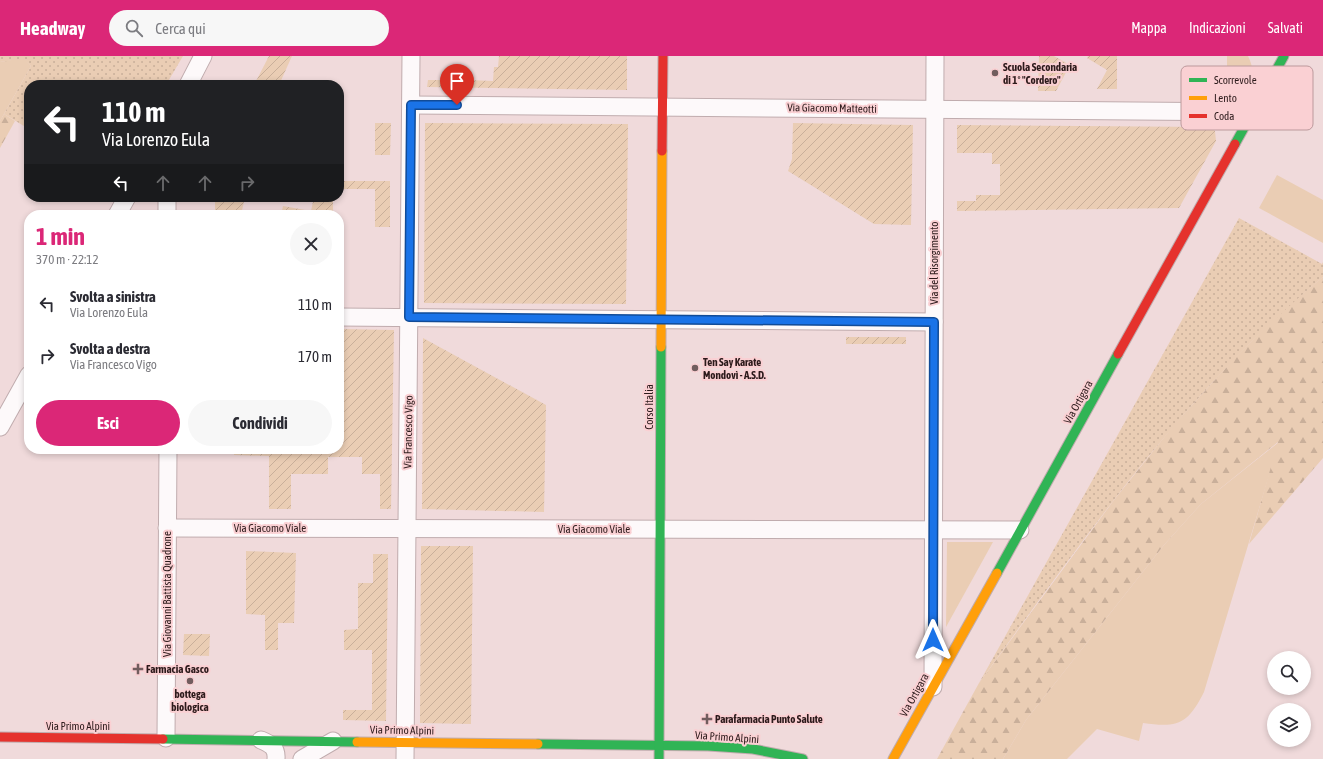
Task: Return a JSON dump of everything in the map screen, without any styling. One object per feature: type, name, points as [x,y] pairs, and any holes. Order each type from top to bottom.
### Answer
[{"type":"street","points":[[191,80],[203,56]]},
{"type":"street","name":"Via Francesco Vigo","points":[[405,759],[411,56]]},
{"type":"street","name":"Corso Italia","points":[[660,759],[663,56]]},
{"type":"street","name":"Via del Risorgimento","points":[[933,687],[935,56]]},
{"type":"street","name":"Via Giacomo Matteotti","points":[[411,105],[1181,111]]},
{"type":"street","name":"Via Ortigara","points":[[893,759],[1242,130]]},
{"type":"street","points":[[344,317],[934,322]]},
{"type":"street","points":[[0,427],[24,384]]},
{"type":"street","name":"Via Giovanni Battista Quadrone","points":[[166,738],[168,454]]},
{"type":"street","name":"Via Giacomo Viale","points":[[168,528],[1020,530]]},
{"type":"street","name":"Via Primo Alpini","points":[[0,737],[166,738],[730,747],[777,753],[803,759]]},
{"type":"street","points":[[261,740],[270,744],[275,750],[276,759]]},
{"type":"street","points":[[302,759],[333,741]]},
{"type":"green space","points":[[0,56],[183,56],[169,80],[24,80],[24,126],[4,114],[31,66],[23,59],[0,62]]},
{"type":"green space","points":[[269,56],[292,56],[281,80],[257,80]]},
{"type":"green space","points":[[499,56],[627,56],[627,90],[427,87],[428,80],[456,80],[456,84],[468,84],[469,80],[493,81],[494,67],[498,67]]},
{"type":"green space","points":[[1039,56],[1054,56],[1070,65],[1056,91],[1038,91]]},
{"type":"green space","points":[[1088,56],[1117,56],[1117,89],[1097,89],[1107,70],[1087,58]]},
{"type":"green space","points":[[1227,56],[1248,56],[1252,66],[1227,66]]},
{"type":"green space","points":[[23,58],[31,66],[0,121],[0,62]]},
{"type":"green space","points":[[4,114],[15,121],[0,148],[0,121]]},
{"type":"green space","points":[[375,123],[391,123],[390,155],[375,155]]},
{"type":"green space","points":[[425,123],[628,124],[626,304],[424,303]]},
{"type":"green space","points":[[793,123],[913,125],[911,225],[874,224],[788,171],[792,159]]},
{"type":"green space","points":[[957,125],[1181,127],[1181,130],[1214,130],[1216,141],[1179,208],[957,211],[957,201],[976,201],[976,195],[1000,195],[1000,164],[992,164],[992,153],[957,153]]},
{"type":"green space","points":[[1277,175],[1323,200],[1323,243],[1259,208]]},
{"type":"green space","points":[[344,181],[390,181],[390,227],[375,227],[375,189],[344,189]]},
{"type":"green space","points":[[215,202],[244,202],[242,210],[215,210]]},
{"type":"green space","points":[[313,202],[333,202],[333,210],[311,210]]},
{"type":"green space","points":[[283,206],[305,210],[282,210]]},
{"type":"green space","points":[[1239,218],[1322,264],[1323,262],[1323,277],[1273,321],[1226,368],[1181,418],[1098,521],[979,683]]},
{"type":"green space","points":[[1323,277],[1323,458],[1249,544],[1278,442],[1201,504],[1164,545],[1026,720],[1003,759],[937,759],[979,683],[1114,500],[1174,425],[1231,362],[1282,311]]},
{"type":"green space","points":[[344,329],[394,330],[391,509],[380,509],[380,474],[362,474],[362,457],[328,457],[328,474],[291,474],[291,509],[269,509],[269,456],[234,455],[344,454]]},
{"type":"green space","points":[[846,337],[906,337],[906,344],[846,344]]},
{"type":"green space","points":[[423,338],[546,405],[544,512],[422,509]]},
{"type":"green space","points":[[1279,442],[1204,692],[1193,711],[1181,721],[1173,724],[1165,725],[1143,723],[1139,741],[1097,729],[1067,759],[1003,759],[1026,720],[1164,545],[1201,504]]},
{"type":"green space","points":[[947,542],[993,542],[946,627]]},
{"type":"green space","points":[[421,546],[473,546],[471,724],[420,723]]},
{"type":"green space","points":[[246,551],[296,553],[294,623],[278,623],[278,650],[265,650],[265,615],[246,614]]},
{"type":"green space","points":[[373,554],[388,554],[386,721],[343,720],[343,710],[372,710],[372,650],[344,650],[344,630],[358,629],[358,583],[373,583]]},
{"type":"green space","points":[[184,634],[210,634],[209,656],[183,655]]},
{"type":"traffic: fast","points":[[1278,66],[1284,56]]},
{"type":"traffic: fast","points":[[1235,144],[1243,130]]},
{"type":"traffic: fast","points":[[659,759],[661,347]]},
{"type":"traffic: fast","points":[[997,573],[1118,354]]},
{"type":"traffic: fast","points":[[163,739],[357,742]]},
{"type":"traffic: fast","points":[[538,744],[708,746],[753,749],[803,759]]},
{"type":"traffic: slow","points":[[661,347],[662,151]]},
{"type":"traffic: slow","points":[[893,759],[997,573]]},
{"type":"traffic: slow","points":[[357,742],[538,744]]},
{"type":"traffic: jam","points":[[662,151],[663,56]]},
{"type":"traffic: jam","points":[[1118,354],[1235,144]]},
{"type":"traffic: jam","points":[[0,737],[163,739]]},
{"type":"place","name":"Scuola Secondaria di 1° \"Cordero\"","points":[[995,73]]},
{"type":"place","name":"Ten Say Karate Mondovì - A.S.D.","points":[[695,368]]},
{"type":"place","name":"Farmacia Gasco","points":[[138,669]]},
{"type":"place","name":"bottega biologica","points":[[190,681]]},
{"type":"place","name":"Parafarmacia Punto Salute","points":[[707,719]]},
{"type":"route","points":[[457,105],[411,105],[409,317],[934,322],[933,640]]}]
